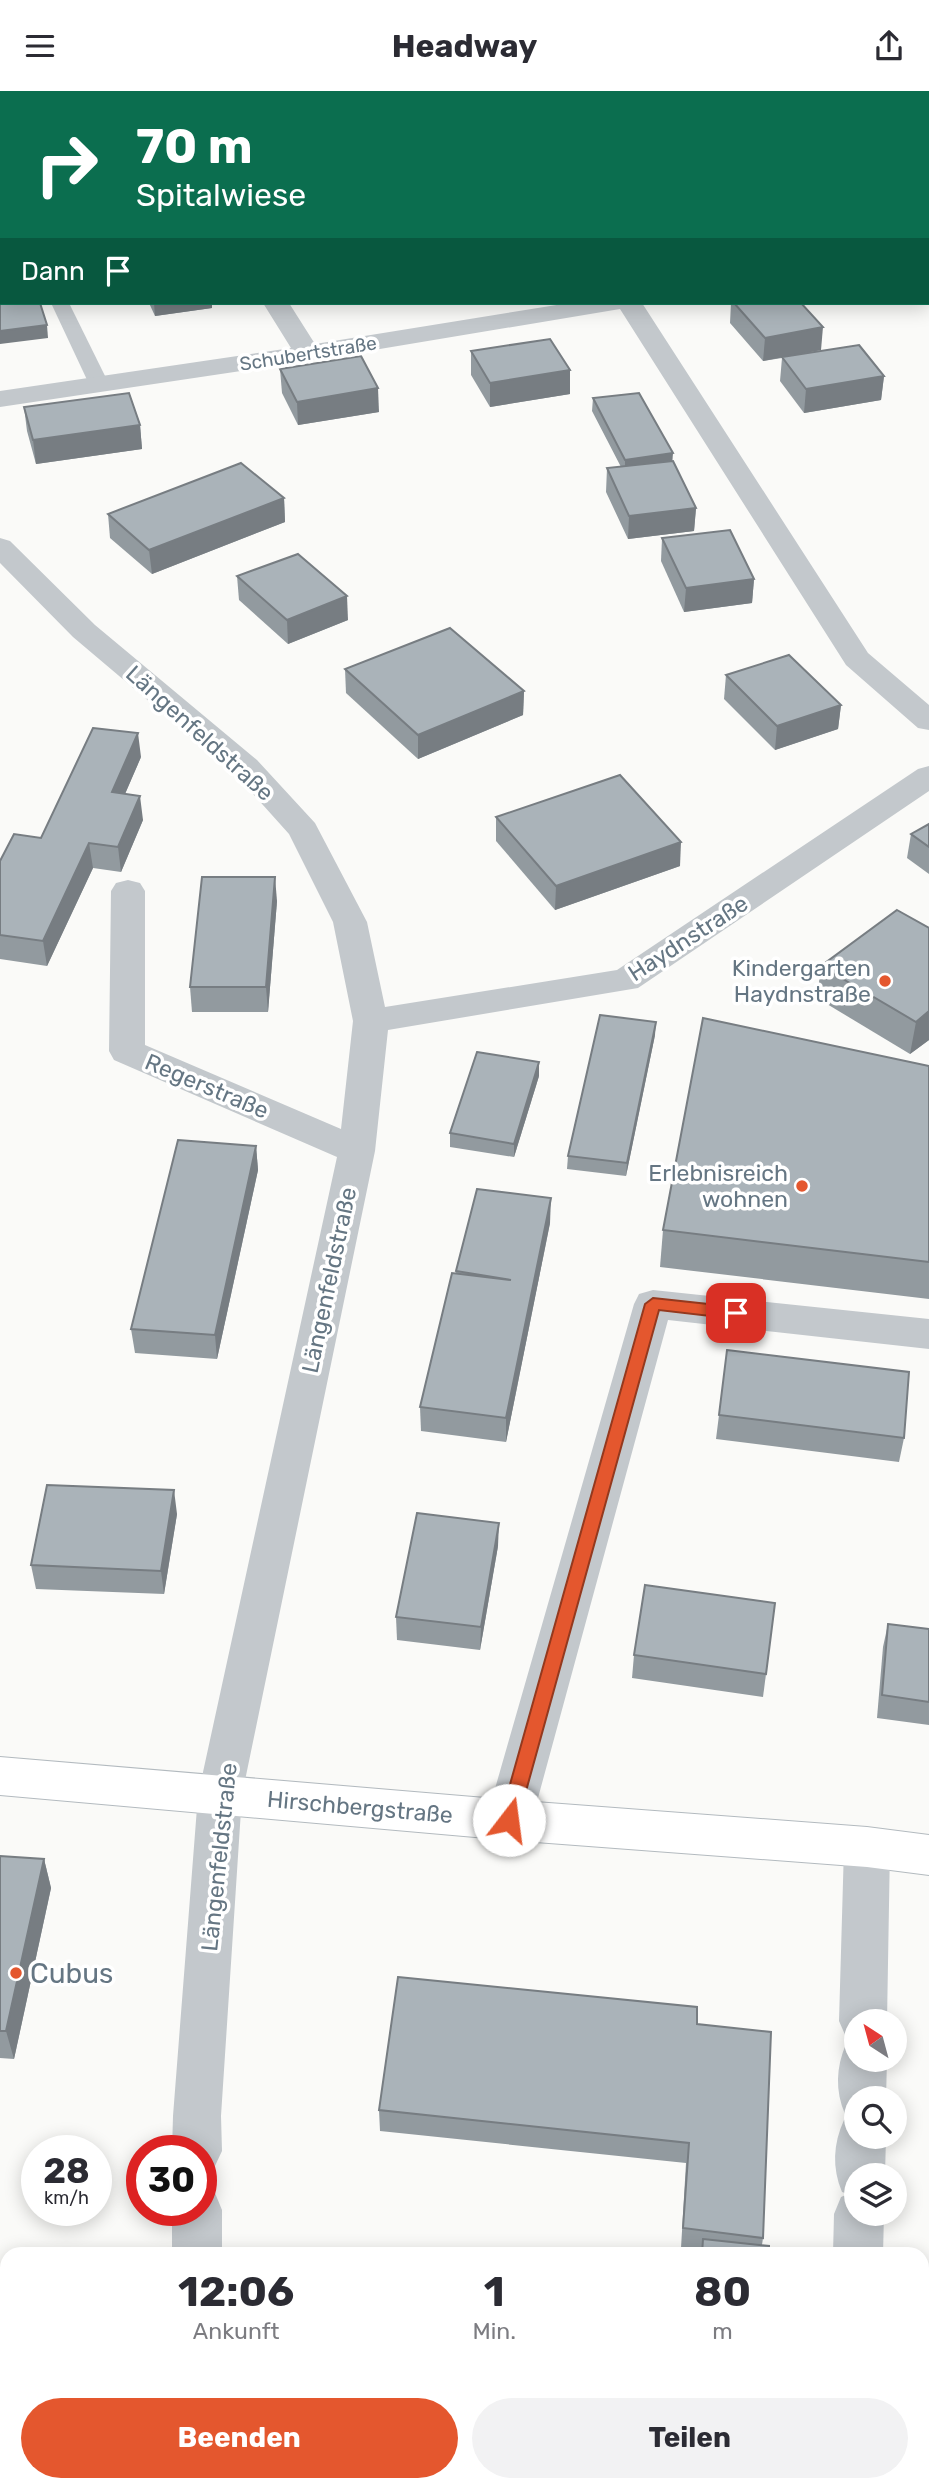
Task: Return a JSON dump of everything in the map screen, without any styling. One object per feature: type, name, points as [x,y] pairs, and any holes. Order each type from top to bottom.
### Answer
[{"type":"street","points":[[277,305],[308,353]]},
{"type":"street","name":"Schubertstraße","points":[[0,399],[603,305]]},
{"type":"street","points":[[630,305],[857,659],[929,721]]},
{"type":"street","name":"Längenfeldstraße","points":[[0,547],[84,631],[246,767],[303,830],[351,922],[371,1021],[357,1151],[220,1795],[197,2135]]},
{"type":"street","name":"Haydnstraße","points":[[371,1021],[626,980],[929,776]]},
{"type":"street","name":"Regerstraße","points":[[128,891],[127,1051],[357,1151]]},
{"type":"street","points":[[509,1820],[653,1304],[929,1334]]},
{"type":"street","name":"Hirschbergstraße","points":[[0,1776],[509,1820],[867,1847],[929,1855]]},
{"type":"street","points":[[863,2009],[867,1847]]},
{"type":"street","points":[[197,2226],[197,2247]]},
{"type":"street","points":[[859,2226],[859,2247]]},
{"type":"lane","points":[[61,305],[99,384]]},
{"type":"building","points":[[0,305],[41,305],[47,325],[0,331]]},
{"type":"building","points":[[736,305],[803,305],[823,327],[765,338]]},
{"type":"building","points":[[550,339],[570,370],[490,383],[471,351]]},
{"type":"building","points":[[859,345],[884,376],[806,389],[782,357]]},
{"type":"building","points":[[361,356],[378,388],[297,402],[280,369]]},
{"type":"building","points":[[129,393],[140,425],[33,440],[24,407]]},
{"type":"building","points":[[639,393],[673,453],[625,460],[593,398]]},
{"type":"building","points":[[673,461],[696,508],[629,516],[607,468]]},
{"type":"building","points":[[241,463],[284,498],[149,550],[108,514]]},
{"type":"building","points":[[730,530],[754,579],[686,588],[662,538]]},
{"type":"building","points":[[298,554],[347,596],[287,620],[237,576]]},
{"type":"building","points":[[450,628],[524,691],[418,735],[345,669]]},
{"type":"building","points":[[789,655],[841,705],[777,726],[726,675]]},
{"type":"building","points":[[93,728],[138,733],[112,792],[140,796],[118,847],[89,843],[43,941],[0,935],[0,861],[14,834],[41,838]]},
{"type":"building","points":[[620,775],[681,842],[556,886],[496,817]]},
{"type":"building","points":[[929,824],[929,847],[911,834]]},
{"type":"building","points":[[202,877],[275,877],[266,987],[190,987]]},
{"type":"building","points":[[897,910],[929,928],[929,1011],[916,1022],[821,966]]},
{"type":"building","points":[[600,1015],[656,1022],[627,1163],[568,1156]]},
{"type":"building","name":"Erlebnisreich wohnen","points":[[703,1018],[929,1066],[929,1262],[663,1230]]},
{"type":"building","points":[[477,1052],[539,1062],[514,1144],[450,1133]]},
{"type":"building","points":[[178,1140],[256,1146],[215,1335],[131,1329]]},
{"type":"building","points":[[477,1189],[551,1198],[506,1418],[420,1407],[452,1273],[511,1280],[456,1271]]},
{"type":"building","points":[[727,1350],[909,1372],[904,1438],[719,1415]]},
{"type":"building","points":[[47,1485],[174,1490],[161,1571],[31,1565]]},
{"type":"building","points":[[417,1513],[499,1523],[481,1627],[396,1617]]},
{"type":"building","points":[[645,1585],[775,1603],[766,1674],[634,1655]]},
{"type":"building","points":[[888,1624],[929,1629],[929,1702],[882,1695]]},
{"type":"building","points":[[0,1856],[44,1859],[6,2031],[0,2031]]},
{"type":"building","points":[[398,1977],[697,2007],[697,2024],[771,2032],[763,2238],[683,2228],[689,2143],[379,2110]]},
{"type":"building","points":[[703,2239],[769,2246],[769,2247],[702,2247]]},
{"type":"place","name":"Kindergarten Haydnstraße","points":[[885,981]]},
{"type":"place","name":"Erlebnisreich wohnen","points":[[802,1186]]},
{"type":"place","name":"Cubus","points":[[16,1973]]},
{"type":"route","points":[[509,1820],[653,1304],[736,1313]]}]
